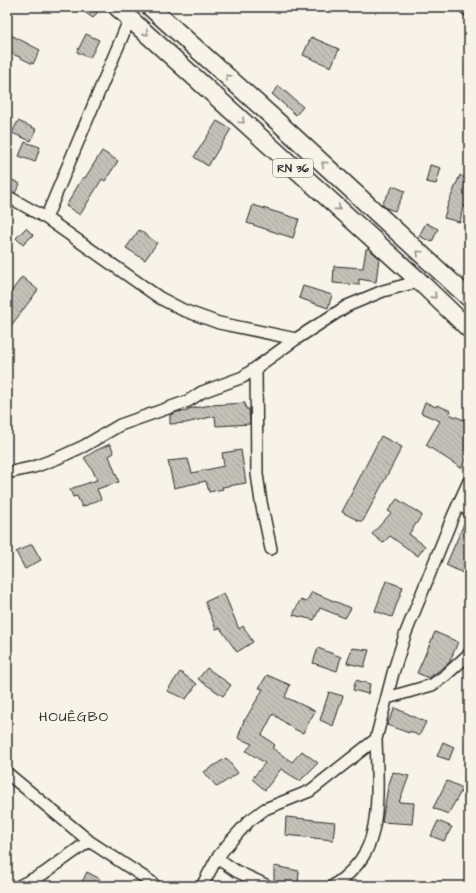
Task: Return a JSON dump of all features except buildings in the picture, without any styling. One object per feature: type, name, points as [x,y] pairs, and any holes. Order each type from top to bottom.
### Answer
[{"type":"main road","name":"RN 36","points":[[150,7],[278,122],[469,298]]},
{"type":"main road","name":"RN 36","points":[[123,13],[417,279],[469,328]]},
{"type":"street","points":[[464,7],[469,11]]},
{"type":"street","points":[[46,218],[123,13]]},
{"type":"street","points":[[7,196],[46,218],[160,298],[183,310],[219,323],[296,339]]},
{"type":"street","points":[[7,474],[34,467],[58,458],[84,446],[120,425],[188,401],[202,392],[243,377],[296,339],[347,306],[384,291],[409,284],[417,279]]},
{"type":"street","points":[[256,368],[257,474],[261,502],[271,549]]},
{"type":"street","points":[[333,886],[356,866],[366,851],[373,831],[376,806],[376,739],[393,673],[406,635],[469,481]]},
{"type":"street","points":[[458,505],[469,510]]},
{"type":"street","points":[[387,698],[432,685],[446,675],[469,654]]},
{"type":"street","points":[[202,886],[217,858],[229,842],[249,821],[265,809],[310,791],[376,739]]},
{"type":"street","points":[[7,773],[89,841],[150,881],[155,886]]},
{"type":"street","points":[[19,886],[43,874],[89,841]]},
{"type":"street","points":[[217,858],[236,871],[268,886]]},
{"type":"district","name":"HOUÊGBO","points":[[74,716]]}]
